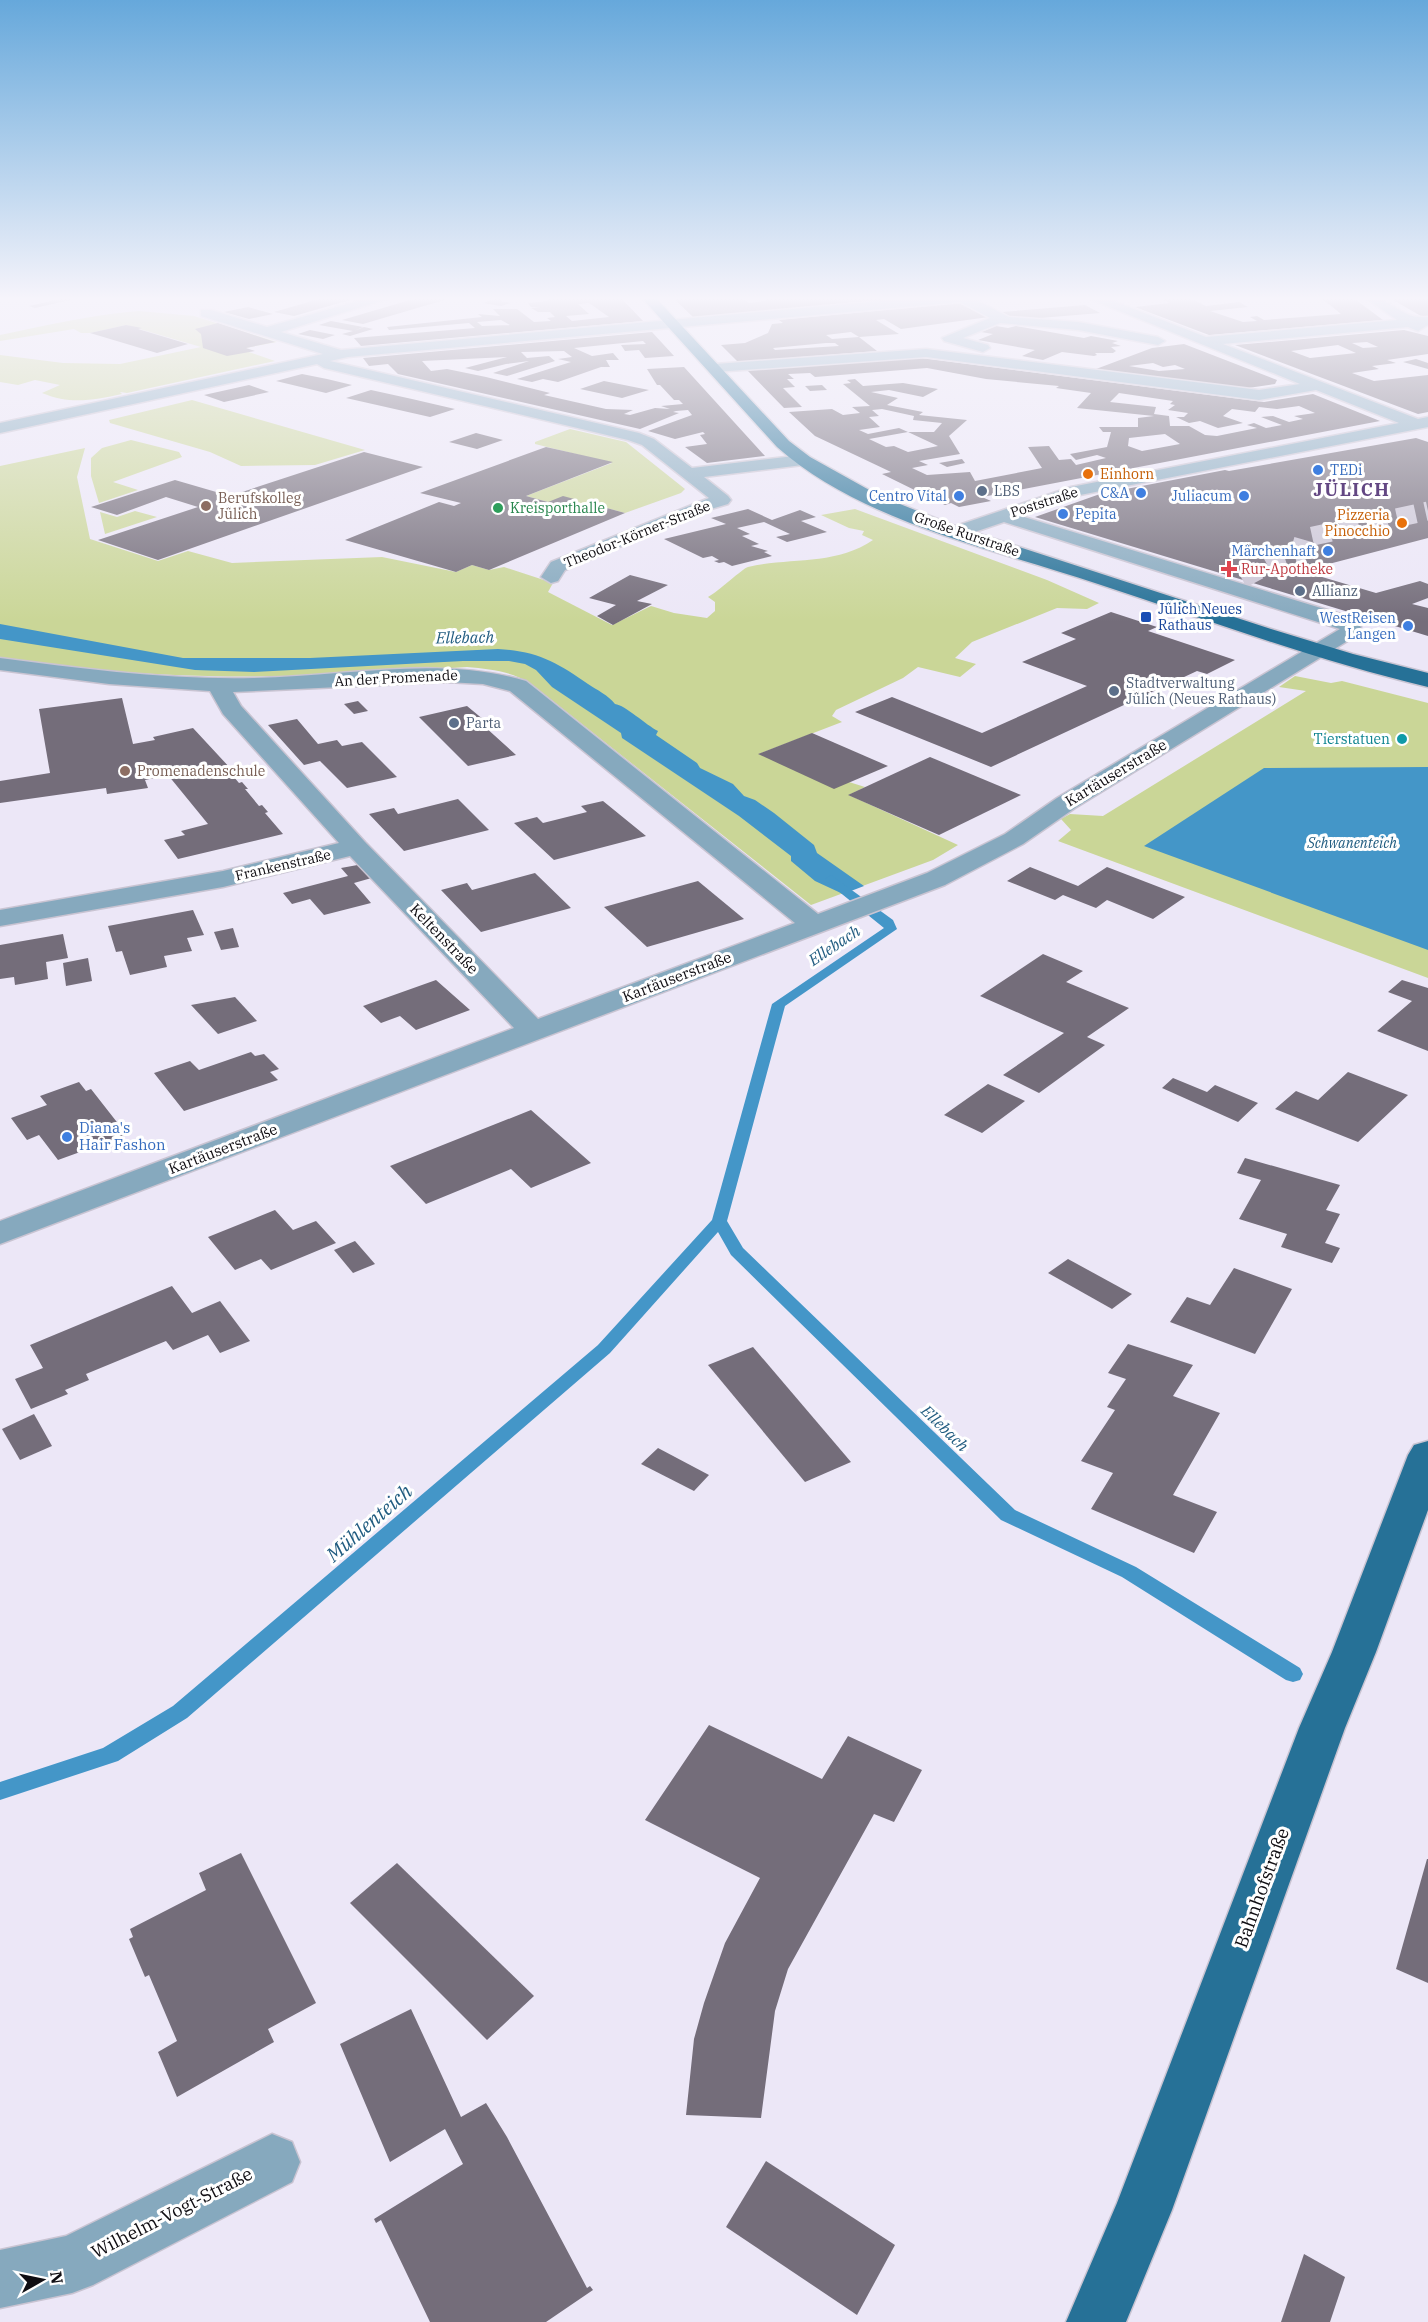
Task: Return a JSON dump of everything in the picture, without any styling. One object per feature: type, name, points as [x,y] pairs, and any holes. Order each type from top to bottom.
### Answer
[{"type":"main road","name":"Große Rurstraße","points":[[748,405],[779,441],[803,460],[849,488],[957,532],[1320,650],[1428,680]]},
{"type":"main road","name":"Bahnhofstraße","points":[[1096,2322],[1143,2210],[1322,1728],[1354,1652],[1428,1455]]},
{"type":"street","points":[[0,428],[105,405]]},
{"type":"street","points":[[501,405],[633,436],[648,442],[689,474],[803,460]]},
{"type":"street","points":[[1370,405],[1424,425]]},
{"type":"street","name":"Poststraße","points":[[957,532],[1071,492],[1424,425]]},
{"type":"street","name":"Theodor-Körner-Straße","points":[[551,577],[558,566],[694,508],[722,500],[689,474]]},
{"type":"street","name":"Große Rurstraße","points":[[1004,516],[1340,620],[1351,627],[1320,650]]},
{"type":"street","name":"Kartäuserstraße","points":[[0,1233],[936,879],[1014,839],[1066,803],[1320,650]]},
{"type":"street","name":"An der Promenade","points":[[0,664],[143,681],[218,686],[313,683],[457,673],[493,677],[518,686],[813,925]]},
{"type":"street","name":"Frankenstraße","points":[[0,918],[223,879],[356,847],[231,709],[218,686]]},
{"type":"street","name":"Keltenstraße","points":[[356,847],[533,1031]]},
{"type":"street","name":"Wilhelm-Vogt-Straße","points":[[0,2279],[72,2264],[272,2162]]},
{"type":"green space","points":[[170,405],[211,405],[365,450],[315,465],[241,466],[210,452],[110,423],[109,420]]},
{"type":"green space","points":[[570,429],[626,442],[685,489],[681,493],[625,513],[592,504],[579,510],[564,506],[577,500],[548,502],[526,496],[612,463],[535,444],[535,442]]},
{"type":"green space","points":[[131,440],[179,452],[182,457],[113,482],[138,490],[99,503],[91,476],[91,458],[102,448]]},
{"type":"green space","points":[[85,448],[77,477],[90,539],[158,561],[188,551],[232,563],[382,557],[456,572],[472,565],[489,570],[504,567],[553,583],[548,592],[612,625],[651,606],[674,613],[707,618],[715,611],[715,602],[708,597],[748,567],[843,554],[873,540],[862,535],[864,531],[849,528],[821,515],[855,509],[1047,580],[1099,603],[1087,609],[1057,608],[972,642],[955,658],[976,664],[960,677],[918,667],[903,678],[836,710],[832,716],[842,722],[759,754],[865,787],[849,795],[958,845],[933,860],[811,905],[530,683],[507,673],[467,667],[325,675],[185,675],[90,669],[0,657],[0,466]]},
{"type":"green space","points":[[135,511],[157,517],[105,534],[100,512],[117,517]]},
{"type":"green space","points":[[1295,676],[1331,683],[1342,681],[1428,703],[1428,978],[1058,841],[1071,830],[1061,819],[1070,814],[1103,816],[1306,691],[1279,687]]},
{"type":"water","points":[[0,624],[183,658],[310,658],[498,649],[536,655],[567,670],[658,731],[656,735],[697,763],[700,768],[733,784],[744,796],[755,800],[774,813],[814,845],[817,853],[864,886],[843,894],[815,881],[791,861],[791,856],[739,816],[622,738],[621,733],[552,687],[536,670],[525,664],[509,661],[463,661],[254,672],[195,670],[0,639]]},
{"type":"water","name":"Schwanenteich","points":[[1428,767],[1428,950],[1144,846],[1264,768]]},
{"type":"building","points":[[379,405],[439,405],[455,409],[430,417]]},
{"type":"building","points":[[536,405],[590,405],[606,409],[633,410],[624,414],[630,415],[655,408],[670,409],[661,406],[719,405],[765,456],[707,463],[685,447],[707,444],[700,435],[705,434],[703,432],[675,439],[648,431],[692,415],[688,410],[673,412],[679,413],[640,429]]},
{"type":"building","points":[[781,405],[802,407],[784,408]]},
{"type":"building","points":[[889,405],[923,412],[919,415],[967,420],[949,436],[960,454],[919,461],[928,465],[912,468],[927,475],[970,472],[975,481],[1042,468],[1028,447],[1049,446],[1059,460],[1071,459],[1076,465],[1106,458],[1097,455],[1076,460],[1070,454],[1107,447],[1111,432],[1103,432],[1099,427],[1138,427],[1138,418],[1154,416],[1077,408],[1079,405],[1156,407],[1154,414],[1169,416],[1170,426],[1189,426],[1205,435],[1217,436],[1257,428],[1247,425],[1254,423],[1266,428],[1282,425],[1261,417],[1273,416],[1289,422],[1303,419],[1294,416],[1315,413],[1299,406],[1277,409],[1259,407],[1255,412],[1232,409],[1223,416],[1243,423],[1218,428],[1200,421],[1189,423],[1176,417],[1184,417],[1188,413],[1168,410],[1174,405],[1341,405],[1380,421],[982,497],[991,501],[959,507],[951,503],[945,505],[882,474],[891,472],[815,436],[789,412],[832,409],[843,415],[860,413],[852,407]],"holes":[[[882,409],[914,416],[913,420],[942,423],[934,432],[908,432],[899,428],[868,434],[859,430],[880,427],[869,417],[879,416],[872,410]],[[908,432],[938,446],[908,452],[894,446],[886,447],[869,439]],[[1165,434],[1180,444],[1142,451],[1128,446],[1129,438]]]},
{"type":"building","points":[[1395,405],[1428,405],[1428,412],[1418,414]]},
{"type":"building","points":[[476,433],[503,440],[477,449],[449,442]]},
{"type":"building","name":"Juliacum","points":[[1416,438],[1428,442],[1428,538],[1302,571],[1376,593],[1420,581],[1428,584],[1428,598],[1412,604],[1428,608],[1428,636],[1035,517],[1100,494],[1225,470]]},
{"type":"building","name":"Kreisporthalle","points":[[546,447],[613,462],[526,496],[548,502],[563,496],[578,500],[564,506],[579,510],[592,504],[625,513],[489,570],[472,565],[456,572],[345,540],[439,502],[454,506],[461,503],[420,493]]},
{"type":"building","name":"Berufskolleg Jülich","points":[[364,452],[423,467],[158,560],[98,540],[198,507],[166,497],[117,515],[91,507],[175,480],[230,496]]},
{"type":"building","points":[[962,459],[965,463],[947,467],[939,463]]},
{"type":"building","points":[[748,509],[772,520],[800,510],[816,517],[801,521],[827,532],[787,542],[776,537],[790,534],[764,522],[737,528],[750,534],[742,536],[759,544],[751,546],[768,551],[764,552],[772,556],[732,566],[714,561],[719,560],[712,556],[703,558],[664,539],[726,524],[711,518]]},
{"type":"building","points":[[630,575],[668,585],[637,601],[652,604],[613,625],[597,616],[616,605],[589,598]]},
{"type":"building","name":"Stadtverwaltung Jülich (Neues Rathaus)","points":[[1111,612],[1157,627],[1148,631],[1235,660],[1207,674],[1197,671],[991,767],[855,712],[892,697],[982,733],[1087,686],[1022,662],[1076,639],[1061,633]]},
{"type":"building","points":[[122,698],[133,744],[155,740],[153,737],[193,728],[231,769],[228,770],[239,783],[242,782],[248,789],[245,789],[259,806],[262,805],[268,812],[265,813],[283,834],[178,859],[164,840],[185,835],[181,831],[208,824],[168,775],[145,780],[148,788],[107,794],[106,788],[0,803],[0,781],[50,773],[39,709]]},
{"type":"building","points":[[358,701],[368,711],[354,714],[344,704]]},
{"type":"building","points":[[467,706],[490,725],[484,726],[516,755],[468,766],[419,717]]},
{"type":"building","points":[[297,719],[318,744],[337,740],[342,746],[362,742],[397,777],[347,788],[320,761],[304,765],[268,725]]},
{"type":"building","points":[[812,733],[888,766],[834,789],[758,754]]},
{"type":"building","points":[[930,757],[1021,795],[939,835],[848,795]]},
{"type":"building","points":[[458,799],[489,830],[404,851],[369,814],[394,808],[398,814]]},
{"type":"building","points":[[603,801],[646,836],[554,860],[514,823],[537,817],[543,823],[587,812],[581,806]]},
{"type":"building","points":[[363,864],[375,877],[354,883],[371,903],[324,915],[310,899],[292,904],[283,893],[348,876],[341,868]]},
{"type":"building","points":[[1030,867],[1078,886],[1107,867],[1185,897],[1153,919],[1107,900],[1096,908],[1063,895],[1055,900],[1007,881]]},
{"type":"building","points":[[535,873],[571,908],[481,932],[441,890],[467,883],[472,890]]},
{"type":"building","points":[[698,881],[744,919],[647,947],[604,907]]},
{"type":"building","points":[[193,910],[204,935],[187,938],[192,951],[164,956],[167,967],[130,975],[122,951],[116,952],[108,926]]},
{"type":"building","points":[[233,928],[239,947],[221,950],[214,932]]},
{"type":"building","points":[[63,934],[68,958],[46,962],[48,979],[15,985],[14,977],[0,979],[0,945]]},
{"type":"building","points":[[1043,954],[1083,971],[1066,982],[1129,1008],[1087,1037],[1105,1045],[1039,1093],[1003,1075],[1064,1033],[980,996]]},
{"type":"building","points":[[88,958],[92,981],[66,986],[63,963]]},
{"type":"building","points":[[436,980],[470,1010],[416,1030],[400,1016],[381,1023],[363,1006]]},
{"type":"building","points":[[1402,980],[1428,988],[1428,1051],[1377,1031],[1412,1001],[1388,992]]},
{"type":"building","points":[[235,997],[257,1021],[218,1034],[191,1005]]},
{"type":"building","points":[[251,1052],[255,1056],[264,1054],[279,1069],[270,1072],[278,1080],[184,1111],[154,1073],[190,1061],[199,1070]]},
{"type":"building","points":[[1348,1072],[1408,1095],[1358,1142],[1275,1109],[1296,1091],[1318,1100]]},
{"type":"building","points":[[1173,1078],[1207,1092],[1215,1085],[1258,1103],[1238,1122],[1162,1088]]},
{"type":"building","points":[[79,1082],[86,1091],[91,1089],[127,1135],[58,1160],[39,1135],[27,1140],[11,1118],[47,1105],[40,1096]]},
{"type":"building","points":[[988,1084],[1025,1101],[982,1133],[944,1115]]},
{"type":"building","points":[[531,1110],[591,1163],[531,1188],[511,1169],[426,1204],[390,1166]]},
{"type":"building","points":[[1245,1158],[1340,1185],[1326,1210],[1340,1214],[1325,1243],[1340,1248],[1332,1263],[1281,1247],[1287,1234],[1239,1219],[1261,1180],[1237,1173]]},
{"type":"building","points":[[275,1210],[293,1230],[316,1221],[336,1243],[271,1270],[261,1259],[235,1270],[208,1237]]},
{"type":"building","points":[[355,1241],[375,1264],[353,1273],[334,1250]]},
{"type":"building","points":[[1068,1259],[1132,1294],[1112,1309],[1048,1273]]},
{"type":"building","points":[[1234,1268],[1292,1289],[1255,1354],[1170,1322],[1187,1297],[1210,1305]]},
{"type":"building","points":[[172,1286],[192,1313],[220,1301],[250,1341],[220,1353],[208,1335],[173,1350],[166,1341],[86,1374],[89,1380],[65,1390],[68,1394],[31,1409],[15,1379],[43,1368],[30,1345]]},
{"type":"building","points":[[1128,1344],[1193,1365],[1173,1396],[1220,1413],[1173,1495],[1217,1512],[1194,1553],[1091,1509],[1113,1473],[1081,1461],[1115,1410],[1107,1407],[1126,1379],[1108,1373]]},
{"type":"building","points":[[753,1347],[851,1462],[805,1482],[708,1365]]},
{"type":"building","points":[[34,1414],[52,1446],[20,1460],[2,1429]]},
{"type":"building","points":[[658,1448],[709,1475],[694,1491],[641,1464]]},
{"type":"building","points":[[709,1725],[822,1779],[848,1736],[922,1770],[894,1822],[874,1814],[788,1969],[775,2011],[761,2118],[686,2115],[694,2039],[704,2003],[725,1943],[760,1878],[645,1820]]},
{"type":"building","points":[[241,1853],[316,2003],[268,2029],[274,2042],[177,2097],[158,2052],[177,2041],[149,1975],[145,1977],[129,1939],[133,1937],[130,1929],[206,1890],[199,1873]]},
{"type":"building","points":[[1428,1859],[1428,1983],[1396,1969]]},
{"type":"building","points":[[397,1863],[534,1996],[487,2040],[350,1903]]},
{"type":"building","points":[[411,2009],[461,2117],[486,2103],[507,2137],[587,2288],[590,2286],[593,2290],[546,2322],[430,2322],[381,2220],[376,2223],[374,2219],[463,2164],[445,2129],[390,2162],[340,2044]]},
{"type":"building","points":[[766,2161],[895,2245],[857,2315],[726,2227]]},
{"type":"building","points":[[1304,2254],[1345,2277],[1330,2322],[1281,2322]]},
{"type":"waterway","name":"Ellebach","points":[[719,1221],[779,1004],[891,929],[889,923],[831,879]]},
{"type":"waterway","name":"Mühlenteich","points":[[0,1791],[110,1755],[180,1712],[604,1349],[719,1221]]},
{"type":"waterway","name":"Ellebach","points":[[719,1221],[737,1251],[1008,1515],[1129,1572],[1293,1674]]},
{"type":"tunnel","points":[[1242,579],[1281,558],[1300,552],[1304,538],[1428,511]]},
{"type":"place","name":"TEDi","points":[[1318,470]]},
{"type":"place","name":"Einhorn","points":[[1088,474]]},
{"type":"place","name":"LBS","points":[[982,491]]},
{"type":"place","name":"C&A","points":[[1141,493]]},
{"type":"place","name":"Centro Vital","points":[[959,496]]},
{"type":"place","name":"Juliacum","points":[[1244,496]]},
{"type":"place","name":"Berufskolleg Jülich","points":[[206,506]]},
{"type":"place","name":"Kreisporthalle","points":[[498,508]]},
{"type":"place","name":"Pepita","points":[[1063,514]]},
{"type":"place","name":"Pizzeria Pinocchio","points":[[1402,523]]},
{"type":"place","name":"Märchenhaft","points":[[1328,551]]},
{"type":"place","name":"Rur-Apotheke","points":[[1229,569]]},
{"type":"place","name":"Allianz","points":[[1300,591]]},
{"type":"place","name":"Jülich Neues Rathaus","points":[[1146,617]]},
{"type":"place","name":"WestReisen Langen","points":[[1408,626]]},
{"type":"place","name":"Stadtverwaltung Jülich (Neues Rathaus)","points":[[1114,691]]},
{"type":"place","name":"Parta","points":[[454,723]]},
{"type":"place","name":"Tierstatuen","points":[[1402,739]]},
{"type":"place","name":"Promenadenschule","points":[[125,771]]},
{"type":"place","name":"Diana's Hair Fashon","points":[[67,1137]]},
{"type":"district","name":"JÜLICH","points":[[1352,490]]}]
